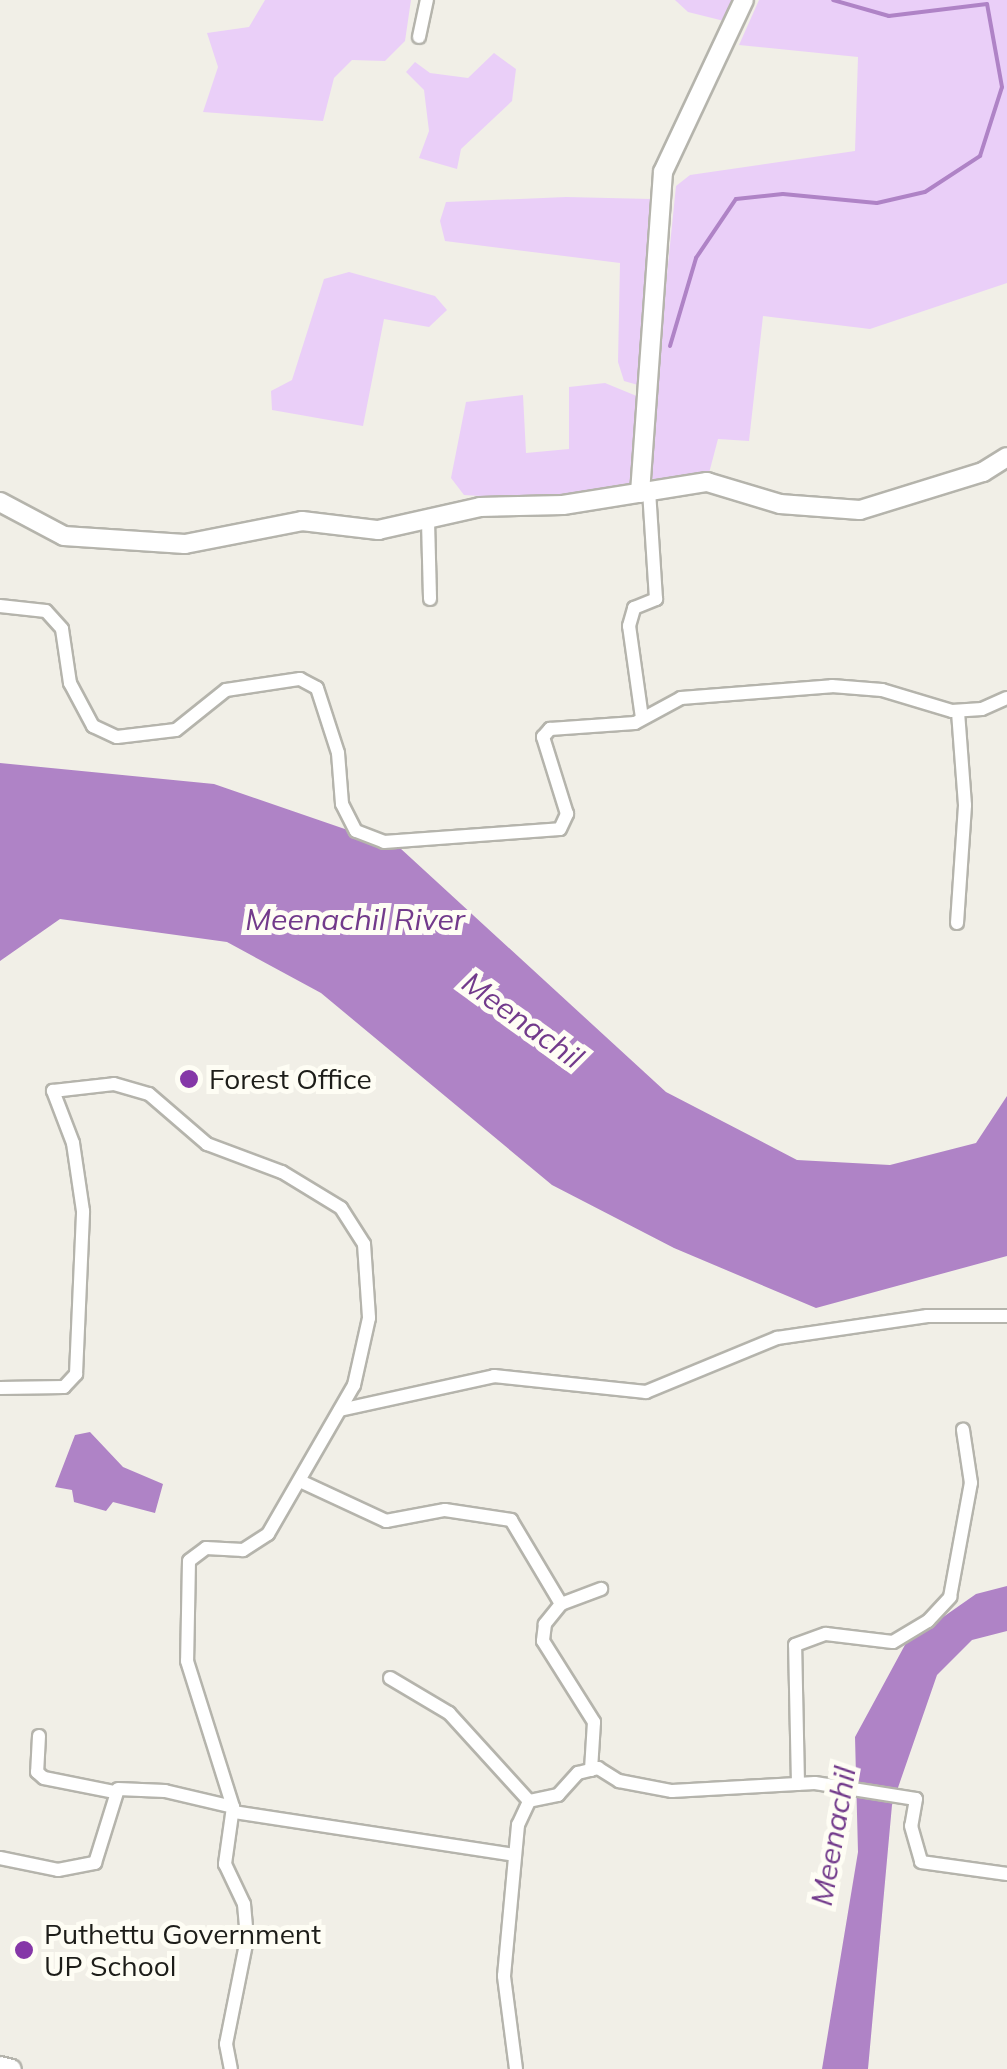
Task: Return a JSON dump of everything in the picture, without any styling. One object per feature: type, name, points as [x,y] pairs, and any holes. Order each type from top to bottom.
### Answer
[{"type":"main road","points":[[645,492],[663,172],[744,0]]},
{"type":"main road","points":[[0,502],[64,536],[185,544],[302,521],[378,530],[480,506],[562,505],[706,482],[780,504],[860,510],[984,472],[1007,457]]},
{"type":"main road","points":[[0,2066],[12,2069]]},
{"type":"street","points":[[420,37],[427,0]]},
{"type":"street","points":[[642,718],[628,626],[634,608],[656,599],[645,492]]},
{"type":"street","points":[[428,521],[430,599]]},
{"type":"street","points":[[0,606],[46,611],[62,629],[70,682],[93,726],[117,737],[176,730],[226,690],[300,679],[317,688],[338,753],[342,804],[356,831],[384,842],[560,829],[568,814],[542,737],[550,729],[606,728],[642,718],[681,698],[832,686],[882,690],[958,711],[1007,698]]},
{"type":"street","points":[[957,923],[965,805],[958,711]]},
{"type":"street","points":[[0,1388],[64,1387],[76,1374],[83,1211],[74,1143],[52,1090],[114,1084],[150,1094],[207,1144],[282,1172],[341,1208],[364,1244],[369,1318],[354,1386],[268,1534],[243,1550],[206,1548],[189,1561],[186,1661],[234,1810],[225,1864],[244,1904],[247,1939],[226,2044],[230,2069]]},
{"type":"street","points":[[340,1410],[494,1376],[646,1392],[777,1338],[927,1316],[1007,1316]]},
{"type":"street","points":[[798,1784],[795,1645],[826,1634],[892,1642],[928,1620],[950,1597],[972,1483],[963,1430]]},
{"type":"street","points":[[300,1480],[386,1521],[445,1510],[511,1520],[561,1604]]},
{"type":"street","points":[[591,1770],[594,1722],[543,1641],[545,1624],[561,1604],[601,1589]]},
{"type":"street","points":[[390,1678],[449,1713],[530,1801]]},
{"type":"street","points":[[39,1736],[37,1772],[44,1778],[114,1792],[164,1791],[234,1810],[515,1855]]},
{"type":"street","points":[[530,1801],[558,1794],[578,1773],[591,1770],[672,1791],[798,1784],[833,1786],[916,1799],[911,1826],[921,1862],[1007,1874]]},
{"type":"street","points":[[0,1858],[58,1870],[95,1863],[114,1792]]},
{"type":"street","points":[[516,2069],[504,1976],[515,1855],[530,1801]]},
{"type":"shaded area","points":[[265,0],[411,0],[405,41],[385,61],[352,60],[334,78],[323,121],[203,112],[218,67],[207,33],[249,27]]},
{"type":"shaded area","points":[[675,0],[734,0],[724,21],[688,12]]},
{"type":"shaded area","points":[[759,0],[1007,0],[1007,283],[870,329],[763,316],[749,441],[718,439],[708,477],[654,486],[646,482],[676,186],[690,175],[855,151],[858,57],[739,45]]},
{"type":"shaded area","points":[[494,53],[516,69],[512,101],[461,149],[457,169],[419,158],[429,131],[424,90],[406,72],[415,62],[430,73],[468,78]]},
{"type":"shaded area","points":[[566,197],[651,199],[638,385],[624,381],[618,362],[620,263],[445,241],[440,221],[446,202]]},
{"type":"shaded area","points":[[349,272],[435,296],[447,310],[429,327],[384,319],[363,426],[272,410],[271,391],[292,380],[324,279]]},
{"type":"shaded area","points":[[605,383],[639,397],[629,487],[532,499],[464,495],[451,478],[466,402],[523,395],[526,453],[569,449],[569,387]]},
{"type":"water","name":"Meenachil River","points":[[0,763],[214,784],[400,848],[666,1092],[797,1160],[890,1165],[976,1143],[1007,1096],[1007,1256],[816,1308],[674,1248],[552,1185],[321,993],[227,942],[60,919],[0,961]]},
{"type":"water","points":[[90,1432],[123,1467],[163,1484],[155,1513],[113,1502],[106,1511],[74,1502],[72,1490],[55,1487],[75,1435]]},
{"type":"water","points":[[1007,1586],[1007,1631],[972,1640],[937,1675],[892,1805],[868,2069],[822,2069],[858,1852],[855,1737],[906,1643],[976,1594]]},
{"type":"waterway","points":[[670,346],[696,258],[736,199],[783,194],[877,203],[925,192],[980,156],[1002,87],[987,4],[889,16],[833,0]]},
{"type":"place","name":"Forest Office","points":[[189,1079]]},
{"type":"place","name":"Puthettu Government UP School","points":[[24,1950]]},
{"type":"water label","name":"Meenachil","points":[[523,1020]]},
{"type":"water label","name":"Meenachil","points":[[833,1836]]}]
